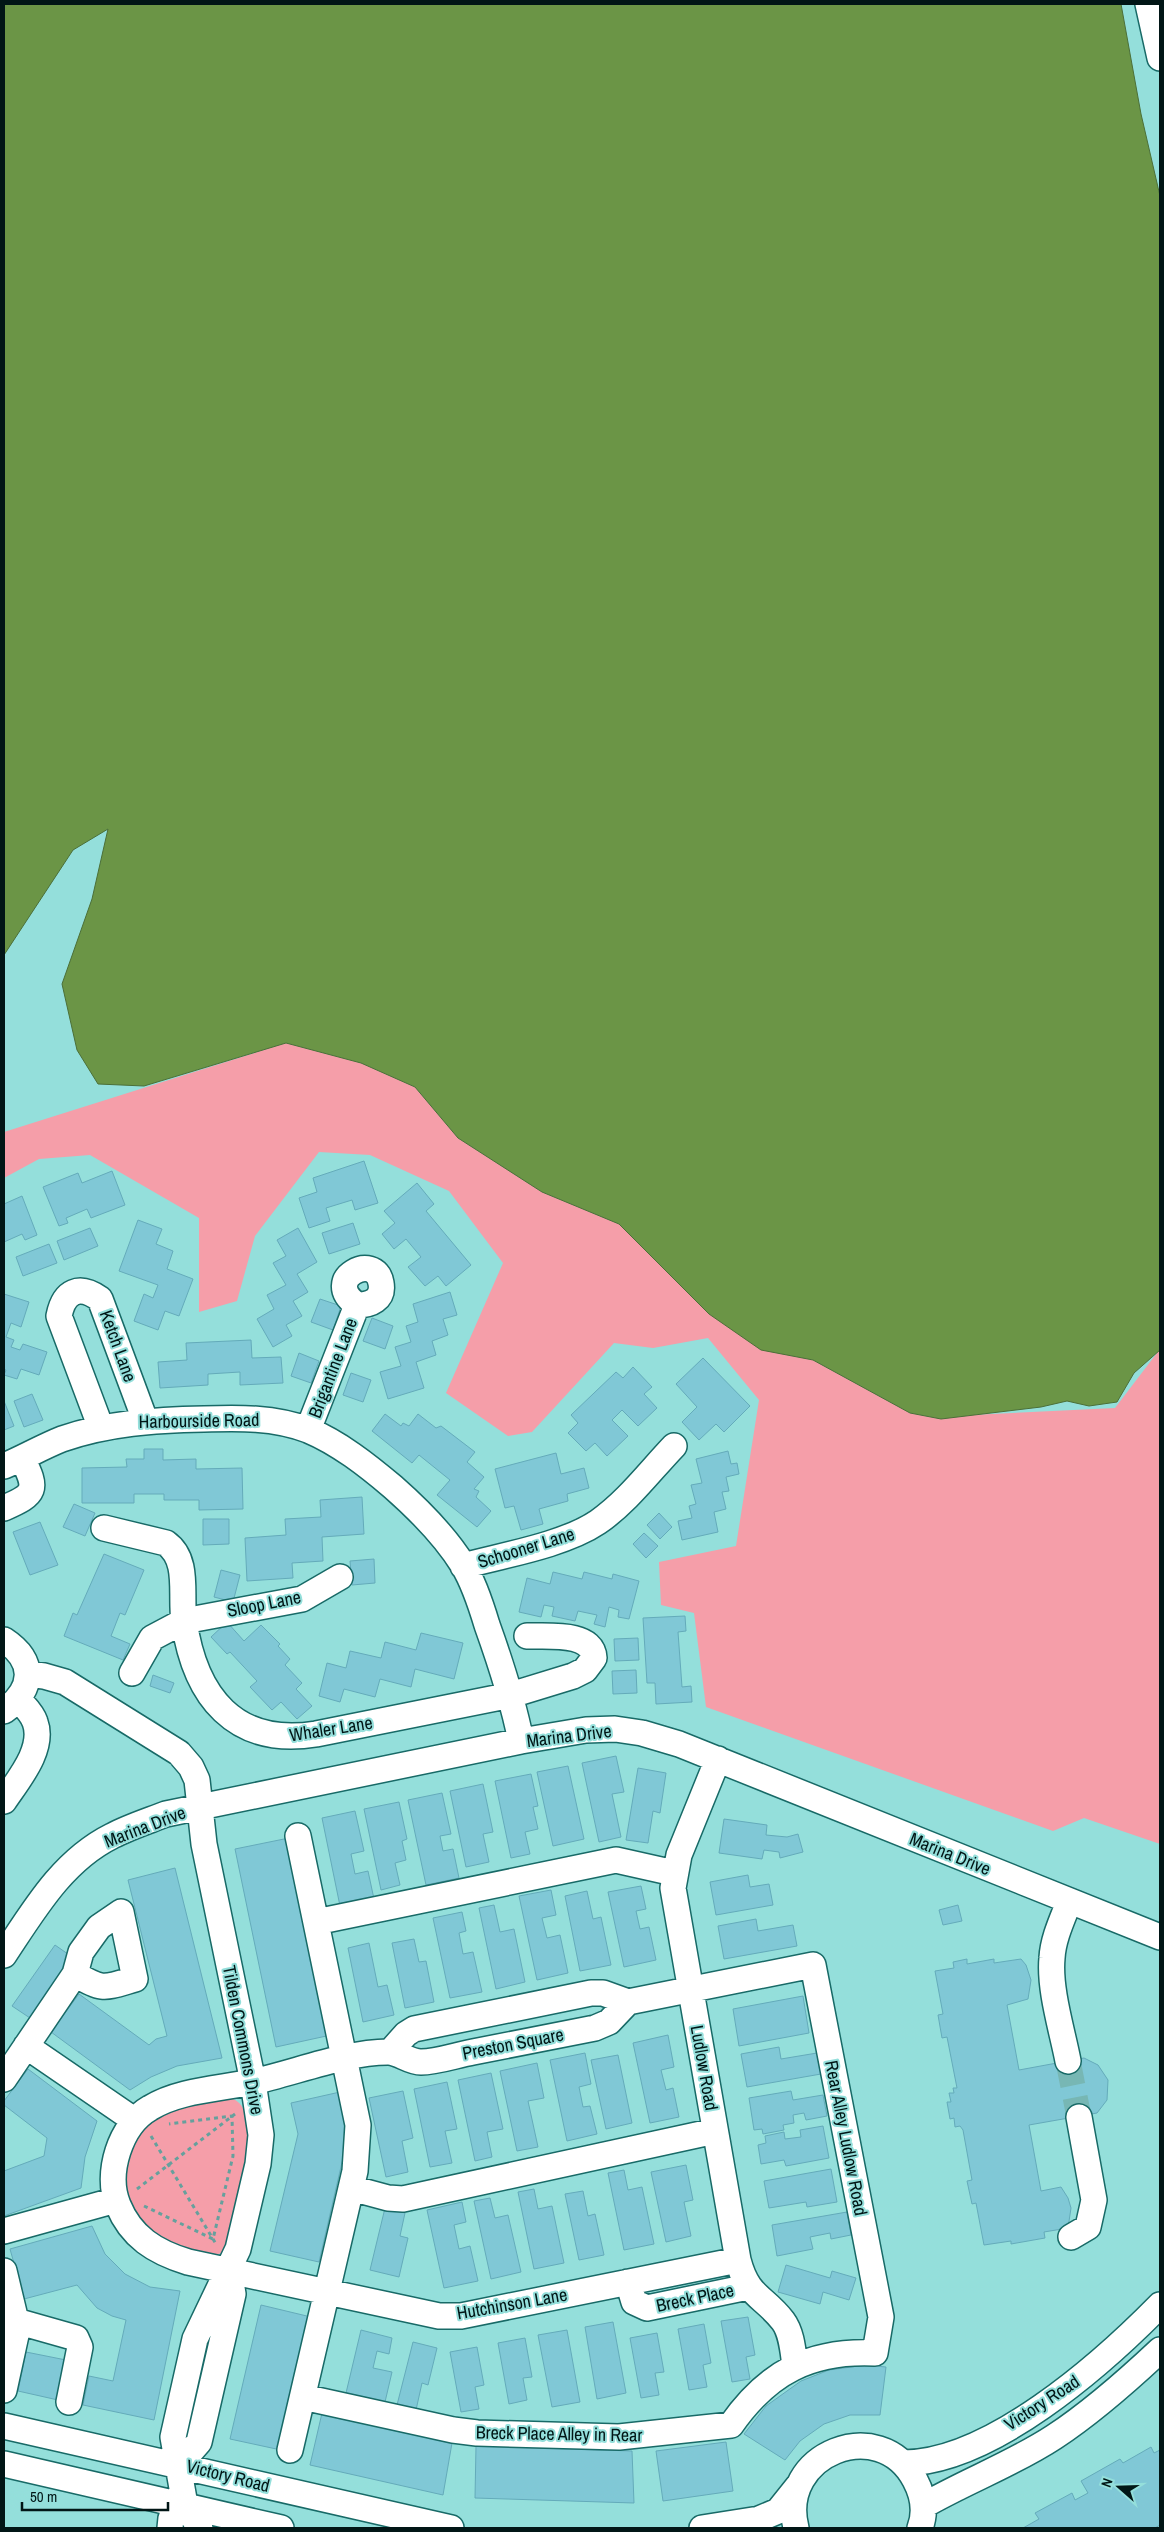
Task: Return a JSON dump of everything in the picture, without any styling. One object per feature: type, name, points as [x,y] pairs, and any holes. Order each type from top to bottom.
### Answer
[{"type":"street","points":[[1148,4],[1160,58]]},
{"type":"street","name":"Ketch Lane","points":[[101,1428],[58,1316],[61,1304],[67,1295],[79,1291],[91,1292],[100,1299],[145,1420]]},
{"type":"street","name":"Brigantine Lane","points":[[308,1430],[357,1305]]},
{"type":"street","name":"Harbourside Road","points":[[13,1462],[62,1440],[101,1428],[145,1420],[253,1418],[282,1422],[308,1430],[341,1448],[373,1470],[405,1497],[439,1533],[464,1566],[480,1605],[511,1694],[521,1741]]},
{"type":"street","name":"Schooner Lane","points":[[464,1566],[564,1538],[590,1527],[617,1506],[674,1446]]},
{"type":"street","points":[[4,1508],[26,1498],[31,1491],[32,1479],[13,1462]]},
{"type":"street","name":"Whaler Lane","points":[[104,1528],[166,1542],[173,1548],[179,1556],[181,1566],[184,1621],[198,1674],[216,1703],[238,1723],[266,1734],[298,1737],[511,1694],[573,1676],[585,1670],[594,1658],[591,1646],[580,1638],[526,1636]]},
{"type":"street","name":"Sloop Lane","points":[[132,1673],[152,1638],[184,1621],[302,1599],[340,1577]]},
{"type":"street","points":[[4,1640],[17,1649],[24,1660],[28,1674],[26,1688],[11,1705],[30,1712],[36,1723],[37,1737],[27,1766],[4,1801]]},
{"type":"street","name":"Tilden Commons Drive","points":[[28,1674],[65,1682],[179,1753],[191,1767],[197,1780],[204,1844],[253,2082],[261,2135],[258,2164],[238,2249],[195,2339],[173,2436],[185,2505]]},
{"type":"street","name":"Marina Drive","points":[[4,1955],[46,1892],[63,1872],[87,1852],[121,1832],[166,1814],[521,1741],[586,1730],[615,1729],[679,1744],[1160,1937]]},
{"type":"street","name":"Ludlow Road","points":[[718,1760],[679,1855],[674,1873],[673,1888],[738,2260],[743,2279],[748,2287],[786,2326],[795,2366]]},
{"type":"street","points":[[290,2450],[355,2171],[358,2125],[298,1836]]},
{"type":"street","points":[[316,1922],[616,1860],[674,1873]]},
{"type":"street","points":[[1068,2061],[1052,1980],[1052,1958],[1056,1937],[1069,1902]]},
{"type":"street","name":"Rear Alley Ludlow Road","points":[[690,1989],[813,1965],[881,2317],[875,2353],[848,2351],[823,2355],[795,2366]]},
{"type":"street","points":[[4,2080],[75,1974]]},
{"type":"street","points":[[628,2002],[690,1989]]},
{"type":"street","name":"Preston Square","points":[[142,2127],[148,2108],[168,2099],[253,2082],[344,2059],[390,2052],[421,2062],[595,2028],[609,2022],[628,2002],[603,1993],[591,1993],[424,2027],[406,2034],[390,2052]]},
{"type":"street","points":[[26,2046],[142,2127]]},
{"type":"street","points":[[1070,2237],[1088,2227],[1094,2200],[1079,2117]]},
{"type":"street","name":"Hutchinson Lane","points":[[142,2127],[123,2140],[116,2158],[113,2178],[124,2196],[123,2219],[150,2247],[188,2262],[421,2313],[461,2316],[738,2260]]},
{"type":"street","points":[[351,2188],[388,2198],[417,2197],[715,2131]]},
{"type":"street","points":[[4,2231],[124,2196]]},
{"type":"street","points":[[4,2271],[16,2321],[16,2335],[4,2390]]},
{"type":"street","name":"Breck Place","points":[[628,2282],[634,2302],[647,2308],[748,2287]]},
{"type":"street","name":"Victory Road","points":[[903,2463],[924,2463],[940,2460],[992,2436],[1056,2397],[1100,2363],[1160,2305]]},
{"type":"street","points":[[16,2321],[76,2338],[80,2347],[69,2402]]},
{"type":"street","points":[[1128,2337],[1156,2361]]},
{"type":"street","name":"Victory Road","points":[[922,2517],[1003,2466],[1054,2437],[1156,2361]]},
{"type":"street","name":"Breck Place Alley in Rear","points":[[303,2397],[453,2430],[478,2433],[626,2437],[731,2425],[742,2408],[765,2386],[795,2366]]},
{"type":"street","name":"Victory Road","points":[[4,2426],[179,2464],[367,2510],[452,2528]]},
{"type":"street","points":[[702,2528],[758,2519],[778,2511],[818,2460],[831,2452],[846,2447],[864,2446],[886,2452],[903,2463],[919,2488],[922,2517]]},
{"type":"street","points":[[4,2464],[185,2505],[248,2525],[281,2528]]},
{"type":"street","points":[[796,2528],[794,2507],[799,2484]]},
{"type":"street","points":[[170,2528],[171,2518],[185,2505]]},
{"type":"street","points":[[185,2505],[200,2528]]},
{"type":"path","points":[[124,2196],[238,2112]]},
{"type":"path","points":[[165,2125],[232,2116]]},
{"type":"path","points":[[213,2239],[233,2156],[232,2116]]},
{"type":"path","points":[[142,2127],[218,2246]]},
{"type":"path","points":[[143,2205],[213,2239]]},
{"type":"shaded area","points":[[4,4],[1121,4],[1141,114],[1160,196],[1160,1350],[1134,1373],[1117,1402],[1089,1406],[1067,1401],[1041,1407],[941,1419],[910,1413],[813,1360],[761,1350],[709,1314],[619,1224],[542,1192],[458,1138],[415,1087],[361,1063],[286,1043],[144,1086],[98,1084],[77,1050],[62,984],[92,899],[108,829],[73,850],[4,955]]},
{"type":"shaded area","points":[[286,1043],[361,1063],[415,1087],[458,1138],[542,1192],[619,1224],[709,1314],[789,1355],[813,1360],[910,1413],[930,1417],[1115,1408],[1160,1349],[1160,1844],[1084,1818],[1053,1831],[706,1707],[694,1613],[661,1605],[659,1562],[736,1546],[759,1400],[708,1338],[653,1348],[614,1343],[532,1432],[508,1436],[446,1393],[503,1263],[449,1191],[370,1155],[319,1152],[255,1236],[237,1301],[199,1312],[199,1218],[90,1155],[39,1159],[4,1178],[4,1132]]},
{"type":"shaded area","points":[[229,2098],[241,2105],[247,2120],[246,2164],[227,2246],[222,2253],[210,2256],[166,2244],[144,2229],[126,2197],[124,2181],[130,2150],[139,2135],[152,2120],[179,2108]]},
{"type":"building","points":[[364,1161],[378,1203],[355,1210],[352,1200],[326,1208],[330,1221],[309,1228],[299,1198],[317,1192],[313,1178]]},
{"type":"building","points":[[112,1171],[125,1205],[91,1218],[87,1209],[66,1218],[68,1223],[59,1226],[43,1187],[78,1173],[82,1183]]},
{"type":"building","points":[[417,1183],[434,1204],[426,1211],[471,1265],[446,1286],[438,1276],[425,1286],[408,1267],[421,1257],[406,1239],[394,1249],[382,1234],[395,1223],[384,1211]]},
{"type":"building","points":[[22,1196],[37,1235],[25,1240],[22,1234],[4,1242],[4,1204]]},
{"type":"building","points":[[138,1220],[162,1229],[156,1244],[173,1251],[167,1269],[193,1279],[179,1316],[165,1311],[158,1330],[134,1321],[144,1294],[153,1298],[158,1285],[119,1271]]},
{"type":"building","points":[[353,1223],[360,1244],[329,1254],[322,1233]]},
{"type":"building","points":[[90,1228],[98,1246],[64,1260],[57,1241]]},
{"type":"building","points":[[298,1228],[317,1262],[297,1274],[308,1292],[293,1301],[302,1316],[286,1325],[292,1336],[273,1347],[257,1319],[274,1309],[267,1295],[286,1285],[273,1263],[286,1256],[277,1240]]},
{"type":"building","points":[[49,1244],[57,1263],[23,1276],[16,1257]]},
{"type":"building","points":[[450,1292],[457,1315],[443,1319],[448,1335],[432,1341],[436,1355],[416,1362],[424,1388],[388,1399],[380,1372],[401,1366],[395,1347],[411,1342],[406,1326],[418,1322],[413,1304]]},
{"type":"building","points":[[4,1294],[29,1302],[21,1327],[11,1323],[6,1337],[14,1340],[11,1347],[20,1350],[23,1344],[47,1352],[39,1375],[21,1369],[17,1379],[4,1375],[6,1370],[4,1369]]},
{"type":"building","points":[[320,1299],[341,1306],[333,1330],[311,1322]]},
{"type":"building","points":[[372,1318],[393,1326],[385,1349],[363,1341]]},
{"type":"building","points":[[251,1340],[252,1358],[281,1357],[283,1383],[240,1385],[240,1372],[208,1374],[208,1385],[160,1388],[158,1362],[187,1360],[186,1343]]},
{"type":"building","points":[[299,1353],[319,1361],[311,1383],[291,1376]]},
{"type":"building","points":[[703,1358],[750,1406],[724,1432],[716,1424],[699,1440],[682,1422],[697,1407],[676,1384]]},
{"type":"building","points":[[633,1367],[652,1387],[644,1394],[657,1408],[638,1426],[622,1410],[612,1420],[628,1436],[607,1456],[595,1443],[586,1451],[568,1433],[578,1423],[571,1415],[616,1372],[623,1378]]},
{"type":"building","points":[[351,1373],[371,1380],[363,1402],[343,1395]]},
{"type":"building","points":[[32,1394],[43,1420],[24,1427],[14,1401]]},
{"type":"building","points":[[4,1401],[14,1426],[4,1430]]},
{"type":"building","points":[[385,1414],[401,1426],[403,1423],[409,1426],[418,1414],[436,1428],[441,1426],[475,1452],[467,1462],[484,1477],[474,1489],[479,1491],[476,1497],[491,1511],[477,1527],[437,1495],[450,1480],[419,1455],[412,1463],[372,1431]]},
{"type":"building","points":[[144,1449],[163,1449],[163,1460],[196,1459],[196,1469],[242,1468],[243,1509],[199,1510],[199,1500],[164,1500],[164,1494],[134,1494],[134,1503],[82,1503],[82,1468],[127,1467],[126,1459],[144,1459]]},
{"type":"building","points":[[728,1451],[731,1464],[737,1463],[739,1474],[726,1477],[729,1491],[722,1492],[726,1509],[714,1512],[718,1532],[682,1540],[678,1521],[692,1518],[689,1506],[696,1504],[691,1485],[702,1483],[696,1459]]},
{"type":"building","points":[[556,1453],[561,1474],[584,1468],[589,1488],[567,1494],[568,1501],[539,1509],[543,1524],[521,1530],[514,1506],[505,1508],[495,1469]]},
{"type":"building","points":[[362,1497],[364,1534],[322,1537],[323,1561],[292,1563],[293,1578],[247,1581],[245,1538],[286,1535],[285,1519],[321,1517],[320,1500]]},
{"type":"building","points":[[74,1504],[95,1513],[85,1536],[63,1527]]},
{"type":"building","points":[[659,1513],[672,1527],[660,1539],[647,1525]]},
{"type":"building","points":[[203,1519],[229,1519],[229,1544],[203,1545]]},
{"type":"building","points":[[40,1522],[58,1565],[30,1575],[13,1532]]},
{"type":"building","points":[[644,1533],[658,1546],[646,1558],[633,1544]]},
{"type":"building","points":[[104,1554],[144,1570],[125,1615],[120,1613],[111,1636],[130,1644],[123,1660],[64,1636],[73,1613],[77,1615]]},
{"type":"building","points":[[374,1559],[375,1583],[352,1585],[350,1561]]},
{"type":"building","points":[[221,1570],[240,1575],[233,1602],[214,1597]]},
{"type":"building","points":[[553,1572],[582,1579],[584,1572],[612,1579],[613,1574],[639,1581],[629,1619],[618,1617],[619,1610],[609,1607],[605,1627],[594,1624],[597,1615],[578,1611],[575,1621],[552,1616],[554,1607],[544,1605],[541,1617],[519,1612],[527,1578],[550,1584]]},
{"type":"building","points":[[685,1616],[686,1631],[678,1632],[682,1687],[691,1686],[692,1702],[656,1704],[655,1683],[647,1683],[643,1618]]},
{"type":"building","points":[[227,1622],[244,1641],[261,1625],[280,1644],[278,1646],[290,1659],[285,1665],[302,1683],[296,1689],[312,1706],[297,1719],[281,1702],[272,1710],[250,1687],[257,1681],[230,1652],[227,1654],[211,1637]]},
{"type":"building","points":[[421,1633],[463,1643],[454,1679],[415,1669],[411,1687],[380,1679],[375,1697],[344,1689],[340,1702],[319,1696],[327,1663],[346,1668],[350,1651],[381,1658],[385,1642],[416,1650]]},
{"type":"building","points":[[638,1638],[639,1660],[615,1661],[614,1639]]},
{"type":"building","points":[[636,1670],[637,1693],[613,1694],[612,1671]]},
{"type":"building","points":[[153,1675],[174,1683],[170,1693],[150,1686]]},
{"type":"building","points":[[616,1756],[624,1792],[612,1794],[621,1837],[599,1842],[582,1763]]},
{"type":"building","points":[[568,1766],[584,1839],[553,1846],[537,1772]]},
{"type":"building","points":[[638,1768],[666,1773],[660,1813],[653,1811],[648,1843],[626,1840]]},
{"type":"building","points":[[531,1774],[538,1806],[533,1807],[538,1829],[525,1832],[530,1854],[511,1858],[495,1781]]},
{"type":"building","points":[[483,1784],[493,1832],[483,1834],[489,1862],[466,1867],[450,1791]]},
{"type":"building","points":[[442,1793],[451,1834],[440,1836],[443,1851],[453,1849],[459,1878],[426,1885],[408,1800]]},
{"type":"building","points":[[399,1802],[407,1839],[402,1841],[406,1860],[395,1863],[400,1885],[381,1890],[364,1809]]},
{"type":"building","points":[[355,1811],[364,1851],[351,1854],[355,1874],[368,1871],[374,1899],[340,1906],[322,1818]]},
{"type":"building","points":[[724,1819],[767,1825],[766,1835],[787,1837],[798,1834],[803,1852],[780,1858],[779,1852],[764,1850],[762,1859],[719,1853]]},
{"type":"building","points":[[289,1838],[331,2035],[276,2047],[235,1849]]},
{"type":"building","points":[[175,1868],[222,2058],[177,2066],[151,2077],[130,2090],[51,2032],[79,1994],[149,2045],[156,2039],[167,2036],[128,1880]]},
{"type":"building","points":[[748,1875],[750,1887],[769,1884],[773,1905],[716,1915],[710,1882]]},
{"type":"building","points":[[641,1886],[646,1909],[636,1911],[640,1929],[649,1927],[656,1960],[624,1967],[608,1892]]},
{"type":"building","points":[[551,1890],[556,1915],[542,1918],[547,1938],[560,1935],[568,1973],[537,1980],[519,1896]]},
{"type":"building","points":[[587,1891],[593,1919],[601,1917],[611,1965],[580,1971],[565,1896]]},
{"type":"building","points":[[494,1905],[500,1932],[514,1929],[525,1982],[496,1989],[479,1908]]},
{"type":"building","points":[[958,1905],[962,1921],[943,1925],[939,1910]]},
{"type":"building","points":[[462,1912],[466,1931],[459,1933],[463,1954],[473,1952],[482,1992],[450,1998],[433,1918]]},
{"type":"building","points":[[756,1919],[758,1931],[793,1925],[797,1946],[724,1959],[718,1926]]},
{"type":"building","points":[[414,1939],[419,1962],[426,1961],[434,2002],[405,2008],[392,1943]]},
{"type":"building","points":[[369,1943],[378,1987],[387,1985],[394,2015],[363,2022],[348,1948]]},
{"type":"building","points":[[55,1945],[75,1959],[33,2020],[12,2006]]},
{"type":"building","points":[[967,1959],[967,1964],[994,1959],[994,1963],[1021,1959],[1026,1965],[1031,1980],[1028,1999],[1007,2005],[1019,2070],[1084,2058],[1098,2065],[1108,2080],[1107,2100],[1097,2113],[1029,2125],[1041,2191],[1061,2187],[1068,2198],[1071,2208],[1068,2228],[1044,2232],[1045,2238],[1011,2244],[1011,2241],[984,2245],[976,2203],[972,2204],[967,2181],[972,2180],[963,2130],[960,2126],[955,2127],[954,2118],[950,2119],[947,2102],[951,2102],[949,2093],[954,2093],[953,2088],[957,2088],[947,2037],[942,2038],[938,2015],[943,2014],[935,1971],[954,1968],[953,1962]]},
{"type":"building","points":[[803,1996],[809,2033],[739,2046],[733,2009]]},
{"type":"building","points":[[668,2035],[674,2067],[661,2070],[666,2090],[673,2088],[679,2117],[650,2123],[633,2043]]},
{"type":"building","points":[[779,2047],[781,2059],[817,2053],[821,2074],[747,2087],[741,2054]]},
{"type":"building","points":[[585,2053],[591,2084],[579,2087],[583,2107],[590,2106],[597,2134],[567,2141],[550,2060]]},
{"type":"building","points":[[618,2055],[632,2123],[606,2129],[591,2060]]},
{"type":"building","points":[[537,2063],[544,2098],[528,2101],[538,2147],[517,2151],[500,2071]]},
{"type":"building","points":[[28,2069],[97,2121],[85,2157],[81,2188],[4,2216],[4,2171],[44,2156],[47,2138],[4,2105],[4,2101]]},
{"type":"building","points":[[491,2073],[503,2129],[487,2132],[492,2157],[475,2161],[458,2080]]},
{"type":"building","points":[[447,2082],[457,2129],[445,2131],[452,2163],[430,2167],[414,2089]]},
{"type":"building","points":[[403,2091],[413,2138],[402,2141],[408,2172],[386,2177],[369,2098]]},
{"type":"building","points":[[791,2091],[793,2100],[823,2095],[827,2116],[806,2120],[804,2113],[793,2115],[794,2123],[783,2125],[784,2130],[763,2134],[762,2129],[754,2130],[749,2098]]},
{"type":"building","points":[[340,2092],[349,2132],[319,2262],[270,2251],[298,2134],[291,2103]]},
{"type":"building","points":[[823,2126],[829,2158],[786,2166],[784,2160],[761,2164],[758,2145],[766,2143],[765,2136],[784,2132],[785,2139],[801,2137],[800,2130]]},
{"type":"building","points":[[686,2165],[693,2200],[684,2202],[691,2236],[666,2242],[651,2172]]},
{"type":"building","points":[[831,2169],[837,2202],[807,2207],[806,2202],[769,2208],[764,2181]]},
{"type":"building","points":[[624,2170],[628,2190],[642,2187],[654,2244],[624,2250],[608,2173]]},
{"type":"building","points":[[534,2189],[538,2209],[552,2206],[564,2263],[534,2269],[518,2192]]},
{"type":"building","points":[[583,2191],[588,2216],[595,2214],[604,2255],[579,2260],[565,2194]]},
{"type":"building","points":[[490,2198],[495,2218],[508,2215],[521,2272],[491,2279],[474,2201]]},
{"type":"building","points":[[462,2202],[466,2222],[454,2225],[459,2249],[470,2246],[478,2281],[444,2288],[427,2210]]},
{"type":"building","points":[[385,2208],[405,2213],[400,2236],[408,2238],[399,2277],[370,2270]]},
{"type":"building","points":[[847,2212],[851,2235],[831,2239],[830,2233],[810,2237],[813,2249],[777,2256],[772,2225]]},
{"type":"building","points":[[92,2226],[105,2254],[125,2274],[150,2287],[180,2291],[154,2420],[83,2405],[89,2376],[113,2381],[126,2320],[112,2316],[97,2308],[77,2285],[24,2299],[10,2249]]},
{"type":"building","points":[[786,2265],[830,2278],[832,2271],[856,2278],[849,2300],[823,2292],[820,2304],[778,2292]]},
{"type":"building","points":[[261,2305],[311,2317],[281,2450],[230,2439]]},
{"type":"building","points":[[748,2317],[755,2355],[746,2357],[750,2379],[732,2382],[721,2321]]},
{"type":"building","points":[[613,2322],[626,2393],[597,2399],[585,2327]]},
{"type":"building","points":[[704,2324],[711,2363],[703,2365],[707,2387],[689,2390],[678,2329]]},
{"type":"building","points":[[361,2330],[392,2338],[389,2354],[377,2351],[373,2368],[392,2372],[385,2402],[346,2393]]},
{"type":"building","points":[[567,2330],[580,2402],[552,2407],[538,2335]]},
{"type":"building","points":[[657,2333],[664,2372],[655,2373],[659,2395],[641,2398],[630,2338]]},
{"type":"building","points":[[525,2338],[532,2377],[523,2378],[527,2400],[509,2404],[498,2343]]},
{"type":"building","points":[[413,2342],[437,2348],[428,2385],[422,2383],[416,2410],[397,2405]]},
{"type":"building","points":[[477,2347],[484,2385],[475,2387],[479,2409],[461,2412],[450,2352]]},
{"type":"building","points":[[26,2352],[66,2360],[58,2400],[18,2391]]},
{"type":"building","points":[[866,2365],[886,2367],[880,2415],[850,2415],[824,2424],[800,2441],[785,2460],[744,2434],[766,2406],[801,2381],[829,2370]]},
{"type":"building","points":[[322,2413],[452,2443],[443,2495],[310,2465]]},
{"type":"building","points":[[726,2442],[733,2491],[663,2501],[656,2451]]},
{"type":"building","points":[[476,2446],[632,2451],[634,2503],[475,2498]]},
{"type":"building","points":[[1151,2447],[1154,2453],[1160,2450],[1160,2525],[1155,2528],[1023,2528],[1039,2519],[1035,2513],[1072,2493],[1075,2500],[1088,2493],[1081,2481],[1120,2459],[1123,2463]]},
{"type":"tunnel","points":[[1068,2061],[1079,2117]]}]
